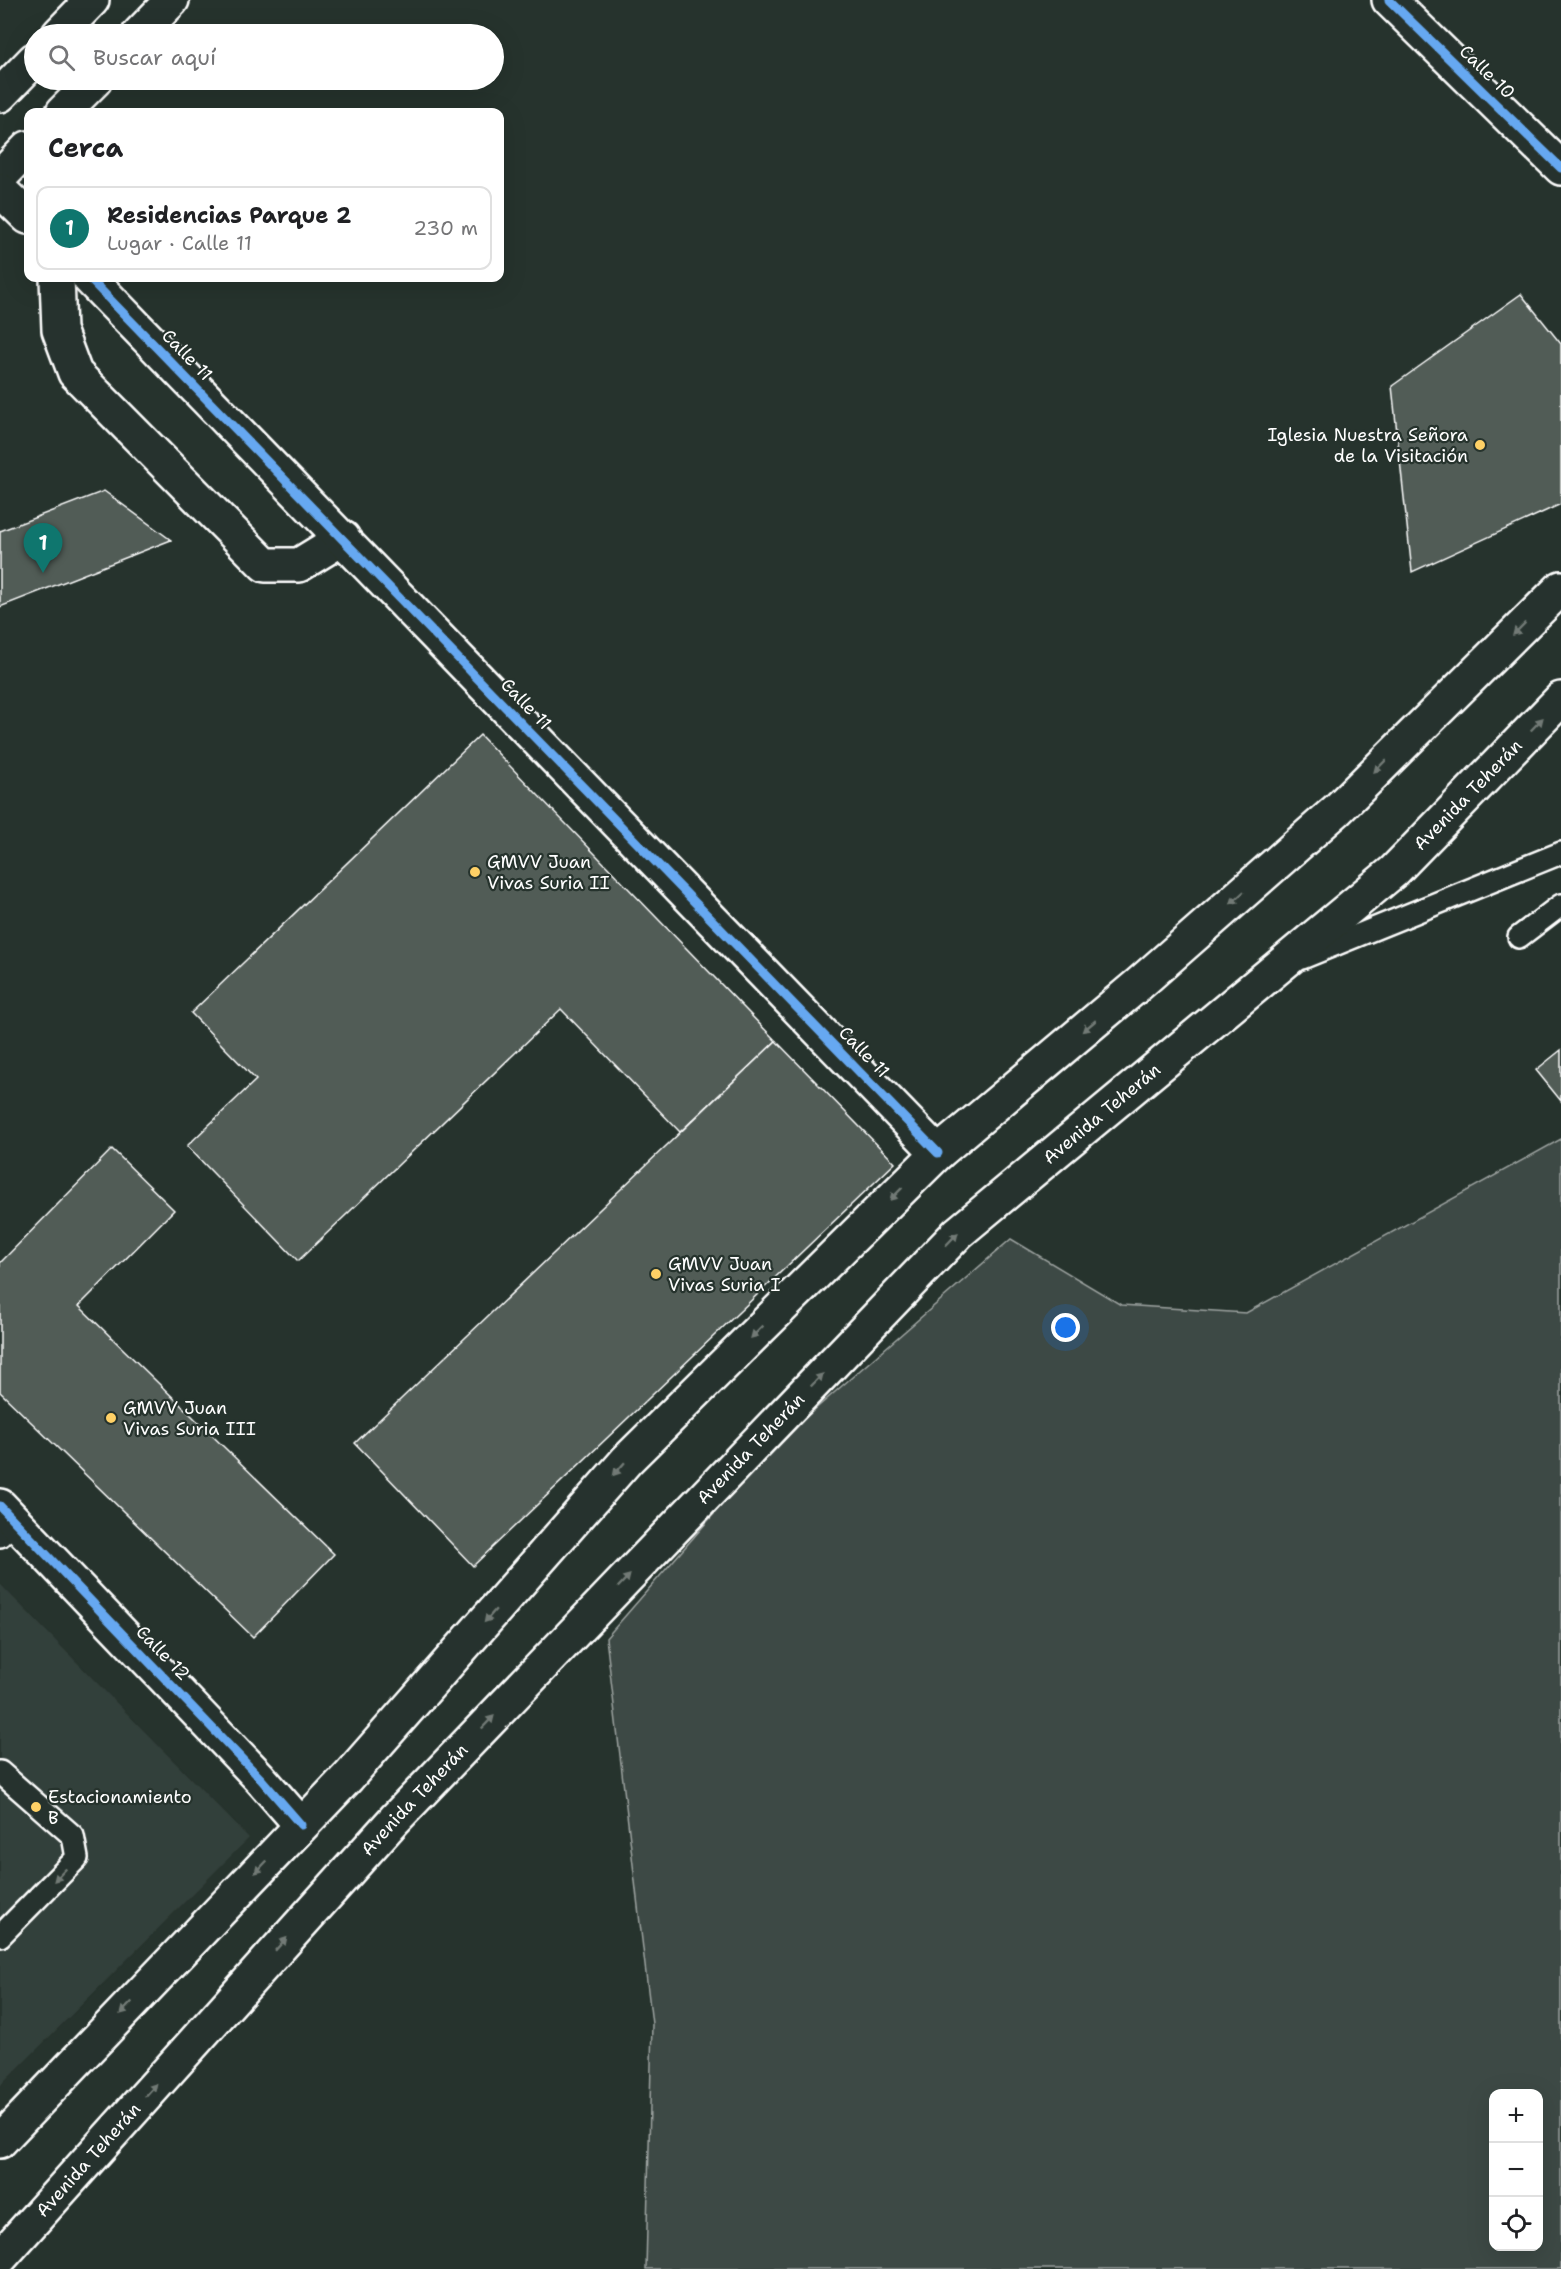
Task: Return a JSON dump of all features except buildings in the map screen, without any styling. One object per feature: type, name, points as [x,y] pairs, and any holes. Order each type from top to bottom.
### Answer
[{"type":"main road","points":[[69,24],[92,0]]},
{"type":"main road","points":[[149,24],[172,0]]},
{"type":"main road","name":"Calle 10","points":[[1389,0],[1561,168]]},
{"type":"main road","points":[[0,96],[24,71]]},
{"type":"main road","points":[[67,108],[85,90]]},
{"type":"main road","points":[[0,177],[24,152]]},
{"type":"main road","points":[[0,190],[24,213]]},
{"type":"main road","points":[[57,282],[59,330],[75,373],[265,565],[299,565],[343,538]]},
{"type":"main road","name":"Calle 11","points":[[93,282],[938,1153]]},
{"type":"main road","points":[[0,2141],[348,1777],[627,1460],[938,1153],[1139,984],[1337,810],[1561,588]]},
{"type":"main road","name":"Avenida Teherán","points":[[0,2258],[395,1819],[958,1233],[1394,871],[1561,699]]},
{"type":"main road","name":"Calle 12","points":[[5,1521],[260,1778],[301,1825]]},
{"type":"lane","points":[[1277,968],[1561,853]]},
{"type":"lane","points":[[1519,937],[1561,905]]},
{"type":"lane","points":[[0,1772],[73,1836],[76,1858],[0,1936]]},
{"type":"shaded area","points":[[1561,1139],[1561,2269],[646,2269],[652,2024],[606,1638],[774,1445],[1011,1239],[1121,1305],[1246,1313]]},
{"type":"shaded area","points":[[0,1584],[249,1838],[0,2086]]},
{"type":"cycle path","points":[[1389,0],[1561,168]]},
{"type":"cycle path","points":[[93,282],[938,1153]]},
{"type":"cycle path","points":[[0,1506],[260,1778],[301,1825]]},
{"type":"place","name":"Iglesia Nuestra Señora de la Visitación","points":[[1480,445]]},
{"type":"place","name":"Residencias Parque 2","points":[[43,573]]},
{"type":"place","name":"GMVV Juan Vivas Suria II","points":[[475,872]]},
{"type":"place","name":"GMVV Juan Vivas Suria I","points":[[656,1274]]},
{"type":"place","name":"GMVV Juan Vivas Suria III","points":[[111,1418]]},
{"type":"place","name":"Estacionamiento B","points":[[36,1807]]}]
